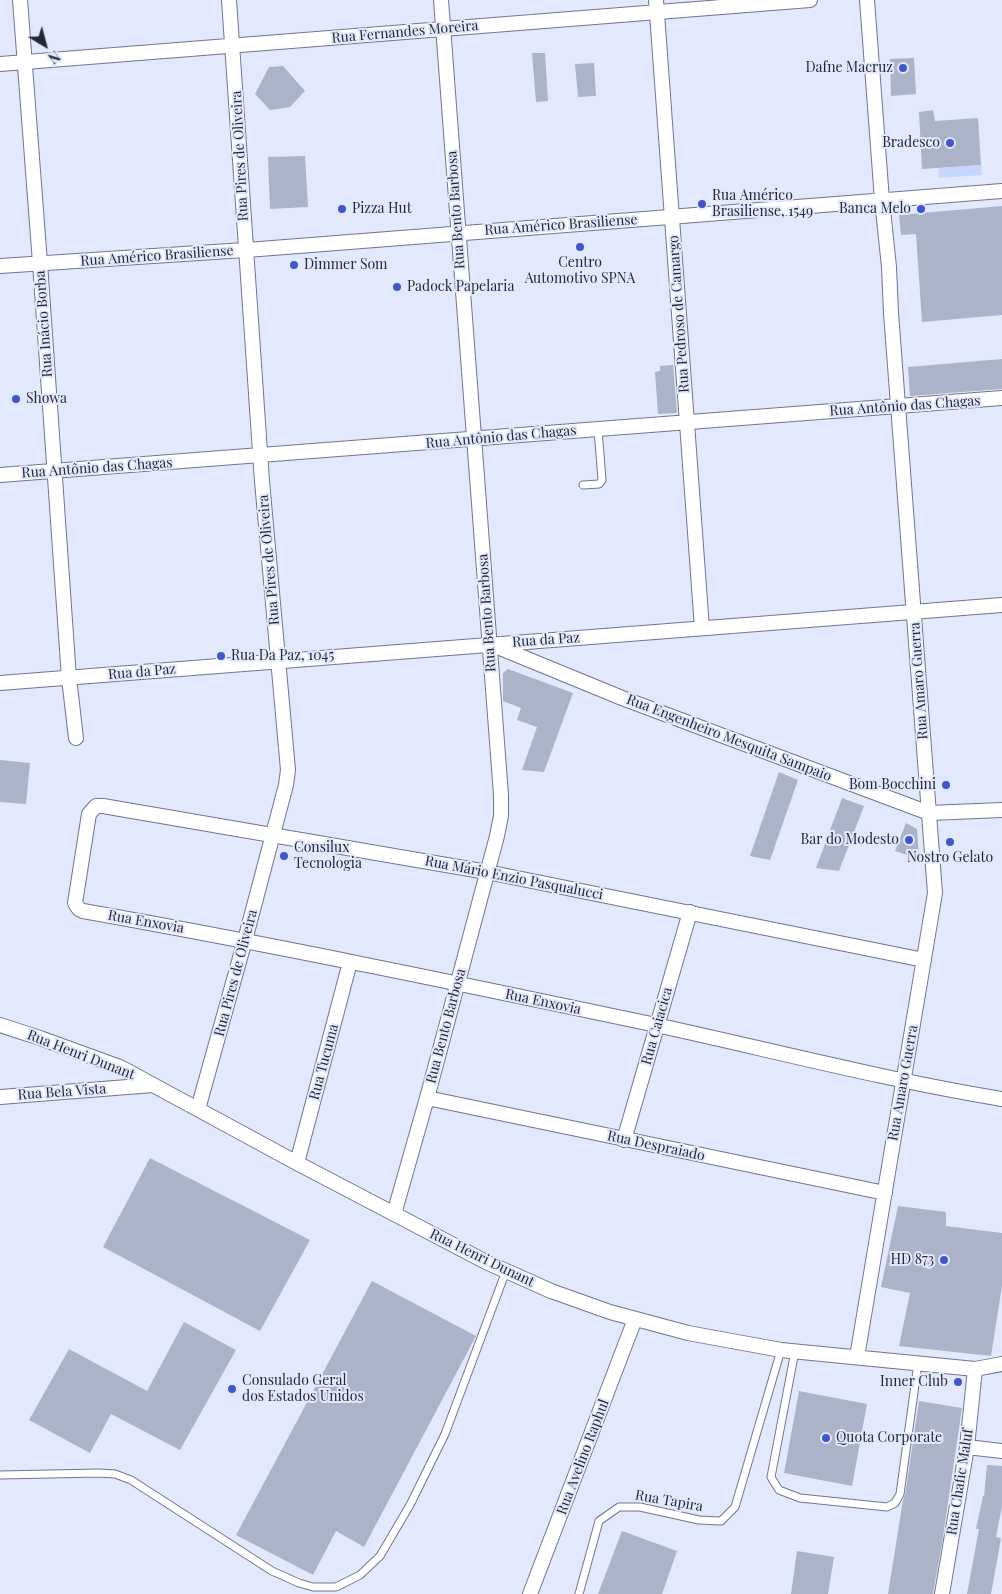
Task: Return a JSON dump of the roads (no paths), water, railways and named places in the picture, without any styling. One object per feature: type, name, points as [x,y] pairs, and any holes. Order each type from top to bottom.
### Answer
[{"type":"street","name":"Rua Inácio Borba","points":[[20,0],[69,678],[76,738]]},
{"type":"street","name":"Rua Pires de Oliveira","points":[[198,1109],[273,836],[288,770],[277,661],[245,250],[229,0]]},
{"type":"street","name":"Rua Bento Barbosa","points":[[394,1214],[458,984],[501,816],[490,644],[441,0]]},
{"type":"street","name":"Rua Fernandes Moreira","points":[[0,64],[443,29],[656,6],[810,0]]},
{"type":"street","name":"Rua Amaro Guerra","points":[[857,1357],[935,893],[889,267],[867,0]]},
{"type":"street","name":"Rua Pedroso de Camargo","points":[[656,6],[702,628]]},
{"type":"street","name":"Rua Américo Brasiliense","points":[[0,266],[245,250],[1002,191]]},
{"type":"street","name":"Rua Antônio das Chagas","points":[[0,476],[1002,398]]},
{"type":"street","name":"Rua da Paz","points":[[0,682],[1002,605]]},
{"type":"street","name":"Rua Engenheiro Mesquita Sampaio","points":[[490,644],[622,698],[929,813],[1002,810]]},
{"type":"street","name":"Rua Mário Enzio Pasqualucci","points":[[83,911],[75,903],[89,814],[96,806],[103,806],[487,872],[924,960]]},
{"type":"street","name":"Rua Enxovia","points":[[83,911],[245,940],[658,1026],[903,1080],[1002,1099]]},
{"type":"street","name":"Rua Caiacica","points":[[624,1140],[690,912]]},
{"type":"street","name":"Rua Tucuma","points":[[297,1163],[350,962]]},
{"type":"street","name":"Rua Henri Dunant","points":[[0,1025],[120,1068],[486,1262],[551,1291],[610,1312],[688,1333],[781,1350],[976,1369],[1002,1364]]},
{"type":"street","name":"Rua Bela Vista","points":[[0,1097],[154,1085]]},
{"type":"street","name":"Rua Despraiado","points":[[427,1098],[885,1193]]},
{"type":"street","name":"Rua Avelino Raphul","points":[[530,1594],[635,1319]]},
{"type":"street","name":"Rua Chafic Maluf","points":[[942,1594],[967,1446],[976,1369]]},
{"type":"street","points":[[967,1446],[1002,1451]]},
{"type":"lane","points":[[583,485],[599,484],[602,480],[598,430]]},
{"type":"lane","points":[[0,1474],[115,1474],[131,1480],[272,1571],[299,1584],[313,1587],[336,1587],[360,1575],[380,1556],[410,1505],[445,1434],[506,1271]]},
{"type":"lane","name":"Rua Tapira","points":[[579,1594],[599,1521],[619,1507],[640,1506],[700,1520],[721,1521],[735,1507],[781,1350]]},
{"type":"lane","points":[[795,1351],[771,1477],[779,1490],[800,1498],[887,1507],[895,1502],[900,1494],[918,1363]]},
{"type":"place","name":"Dafne Macruz","points":[[903,68]]},
{"type":"place","name":"Bradesco","points":[[950,143]]},
{"type":"place","name":"Rua Américo Brasiliense, 1549","points":[[702,204]]},
{"type":"place","name":"Pizza Hut","points":[[342,209]]},
{"type":"place","name":"Banca Melo","points":[[921,209]]},
{"type":"place","name":"Centro Automotivo SPNA","points":[[580,247]]},
{"type":"place","name":"Dimmer Som","points":[[294,265]]},
{"type":"place","name":"Padock Papelaria","points":[[397,287]]},
{"type":"place","name":"Showa","points":[[16,399]]},
{"type":"place","name":"Rua Da Paz, 1045","points":[[221,656]]},
{"type":"place","name":"Bom Bocchini","points":[[946,785]]},
{"type":"place","name":"Bar do Modesto","points":[[909,840]]},
{"type":"place","name":"Nostro Gelato","points":[[950,842]]},
{"type":"place","name":"Consilux Tecnologia","points":[[284,856]]},
{"type":"place","name":"HD 873","points":[[944,1260]]},
{"type":"place","name":"Inner Club","points":[[958,1382]]},
{"type":"place","name":"Consulado Geral dos Estados Unidos","points":[[232,1389]]},
{"type":"place","name":"Quota Corporate","points":[[826,1438]]}]
